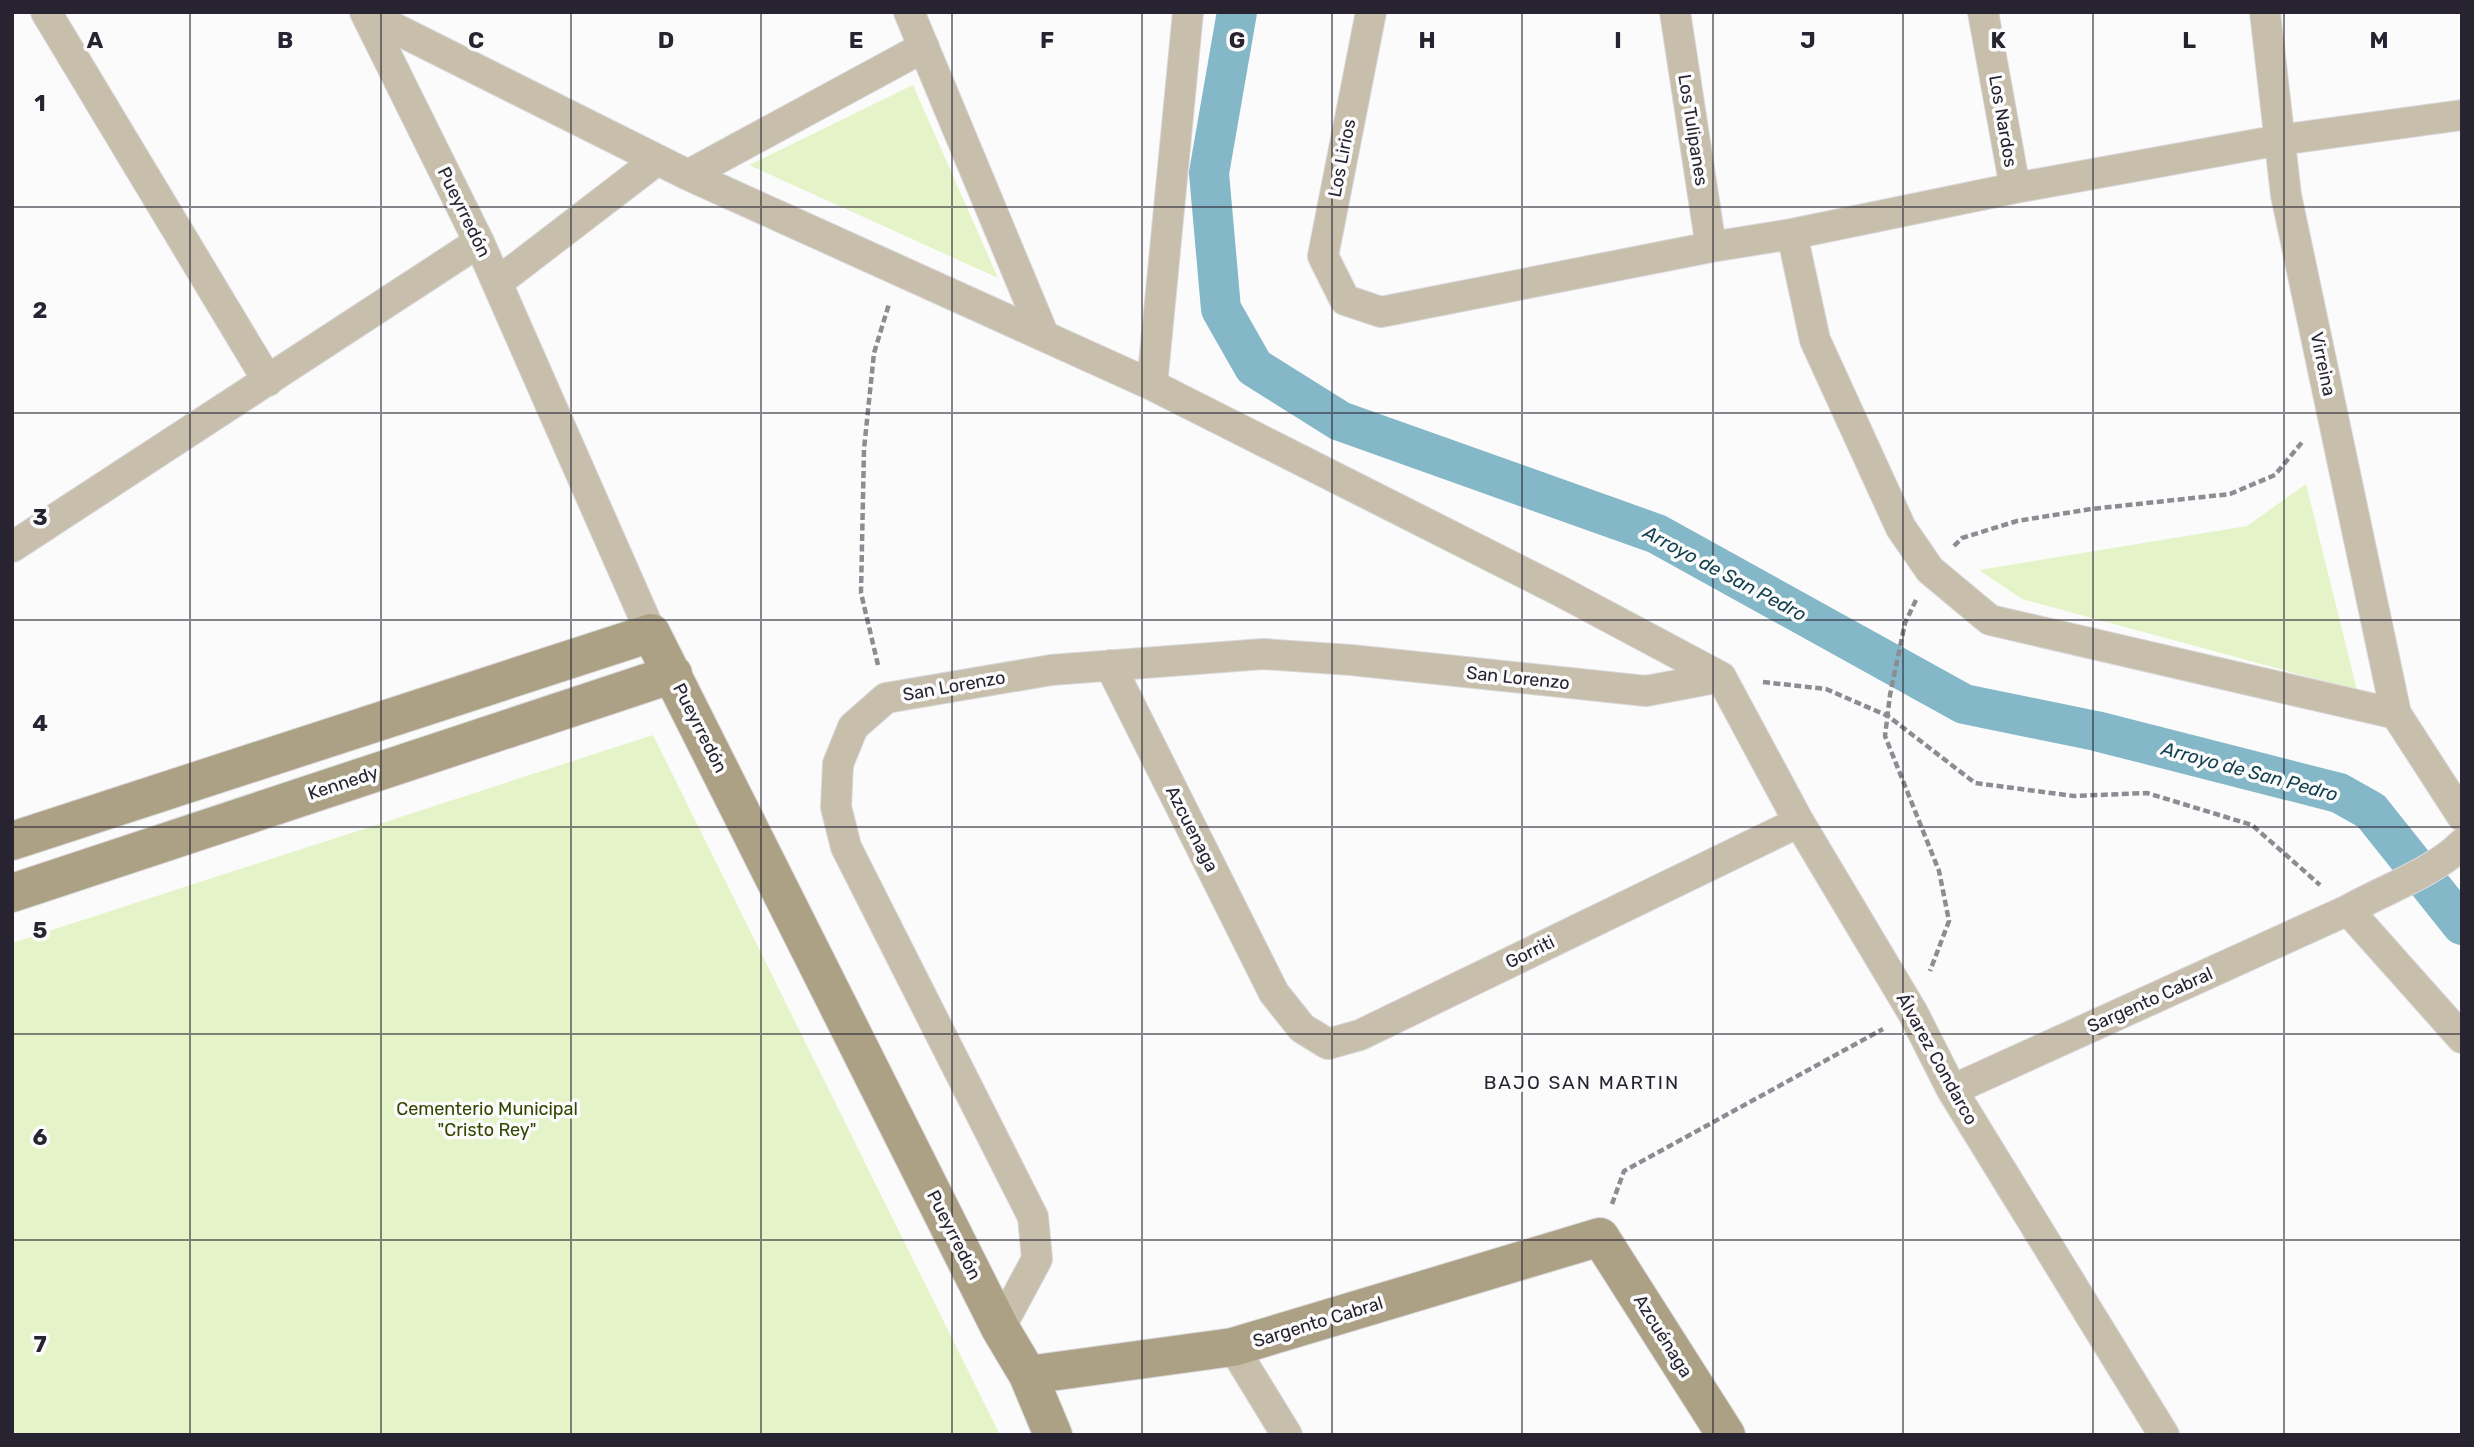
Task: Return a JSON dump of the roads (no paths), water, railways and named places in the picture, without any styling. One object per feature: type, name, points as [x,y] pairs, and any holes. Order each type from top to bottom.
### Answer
[{"type":"street","points":[[46,12],[268,381]]},
{"type":"street","points":[[909,12],[1044,336]]},
{"type":"street","points":[[1152,385],[1188,12]]},
{"type":"street","name":"Los Lirios","points":[[1371,12],[1323,256],[1345,300],[1381,312],[1711,247]]},
{"type":"street","name":"Los Tulipanes","points":[[1675,12],[1711,247]]},
{"type":"street","name":"Los Nardos","points":[[1983,12],[2015,188]]},
{"type":"street","name":"Virreina","points":[[2265,12],[2286,195],[2396,714]]},
{"type":"street","points":[[365,13],[688,175],[1152,385],[1558,590],[1721,677]]},
{"type":"street","name":"Pueyrredón","points":[[365,13],[480,242],[651,634],[1000,1328],[1028,1375],[1053,1435]]},
{"type":"street","points":[[688,175],[924,47]]},
{"type":"street","points":[[1711,247],[1792,234],[2015,188],[2280,140],[2462,115]]},
{"type":"street","points":[[498,282],[657,159]]},
{"type":"street","points":[[1792,234],[1815,340],[1902,528],[1930,570],[1990,620],[2396,714],[2462,816]]},
{"type":"street","points":[[12,547],[480,242]]},
{"type":"street","points":[[12,841],[651,634]]},
{"type":"street","name":"San Lorenzo","points":[[1000,1328],[1037,1259],[1033,1217],[846,847],[836,807],[838,764],[853,727],[886,698],[1051,670],[1263,654],[1351,660],[1646,691],[1721,677]]},
{"type":"street","name":"Azcuenaga","points":[[1110,665],[1274,993]]},
{"type":"street","name":"Kennedy","points":[[12,892],[673,674]]},
{"type":"street","name":"Álvarez Condarco","points":[[1721,677],[1799,822],[1913,1013],[1952,1090],[2164,1435]]},
{"type":"street","name":"Gorriti","points":[[1274,993],[1302,1028],[1328,1044],[1360,1035],[1799,822]]},
{"type":"street","name":"Sargento Cabral","points":[[1952,1090],[2348,910],[2453,853]]},
{"type":"street","points":[[2348,910],[2462,1038]]},
{"type":"street","name":"Sargento Cabral","points":[[1028,1375],[1233,1347],[1600,1237]]},
{"type":"street","name":"Azcuénaga","points":[[1600,1237],[1726,1435]]},
{"type":"street","points":[[1233,1347],[1287,1435]]},
{"type":"waterway","name":"Arroyo de San Pedro","points":[[1237,12],[1209,173],[1221,309],[1254,367],[1340,421],[1657,534],[1964,704],[2096,731],[2339,793],[2371,811],[2462,925]]},
{"type":"district","name":"BAJO SAN MARTIN","points":[[1582,1082]]},
{"type":"park label","name":"Cementerio Municipal \"Cristo Rey\"","points":[[487,1119]]}]
